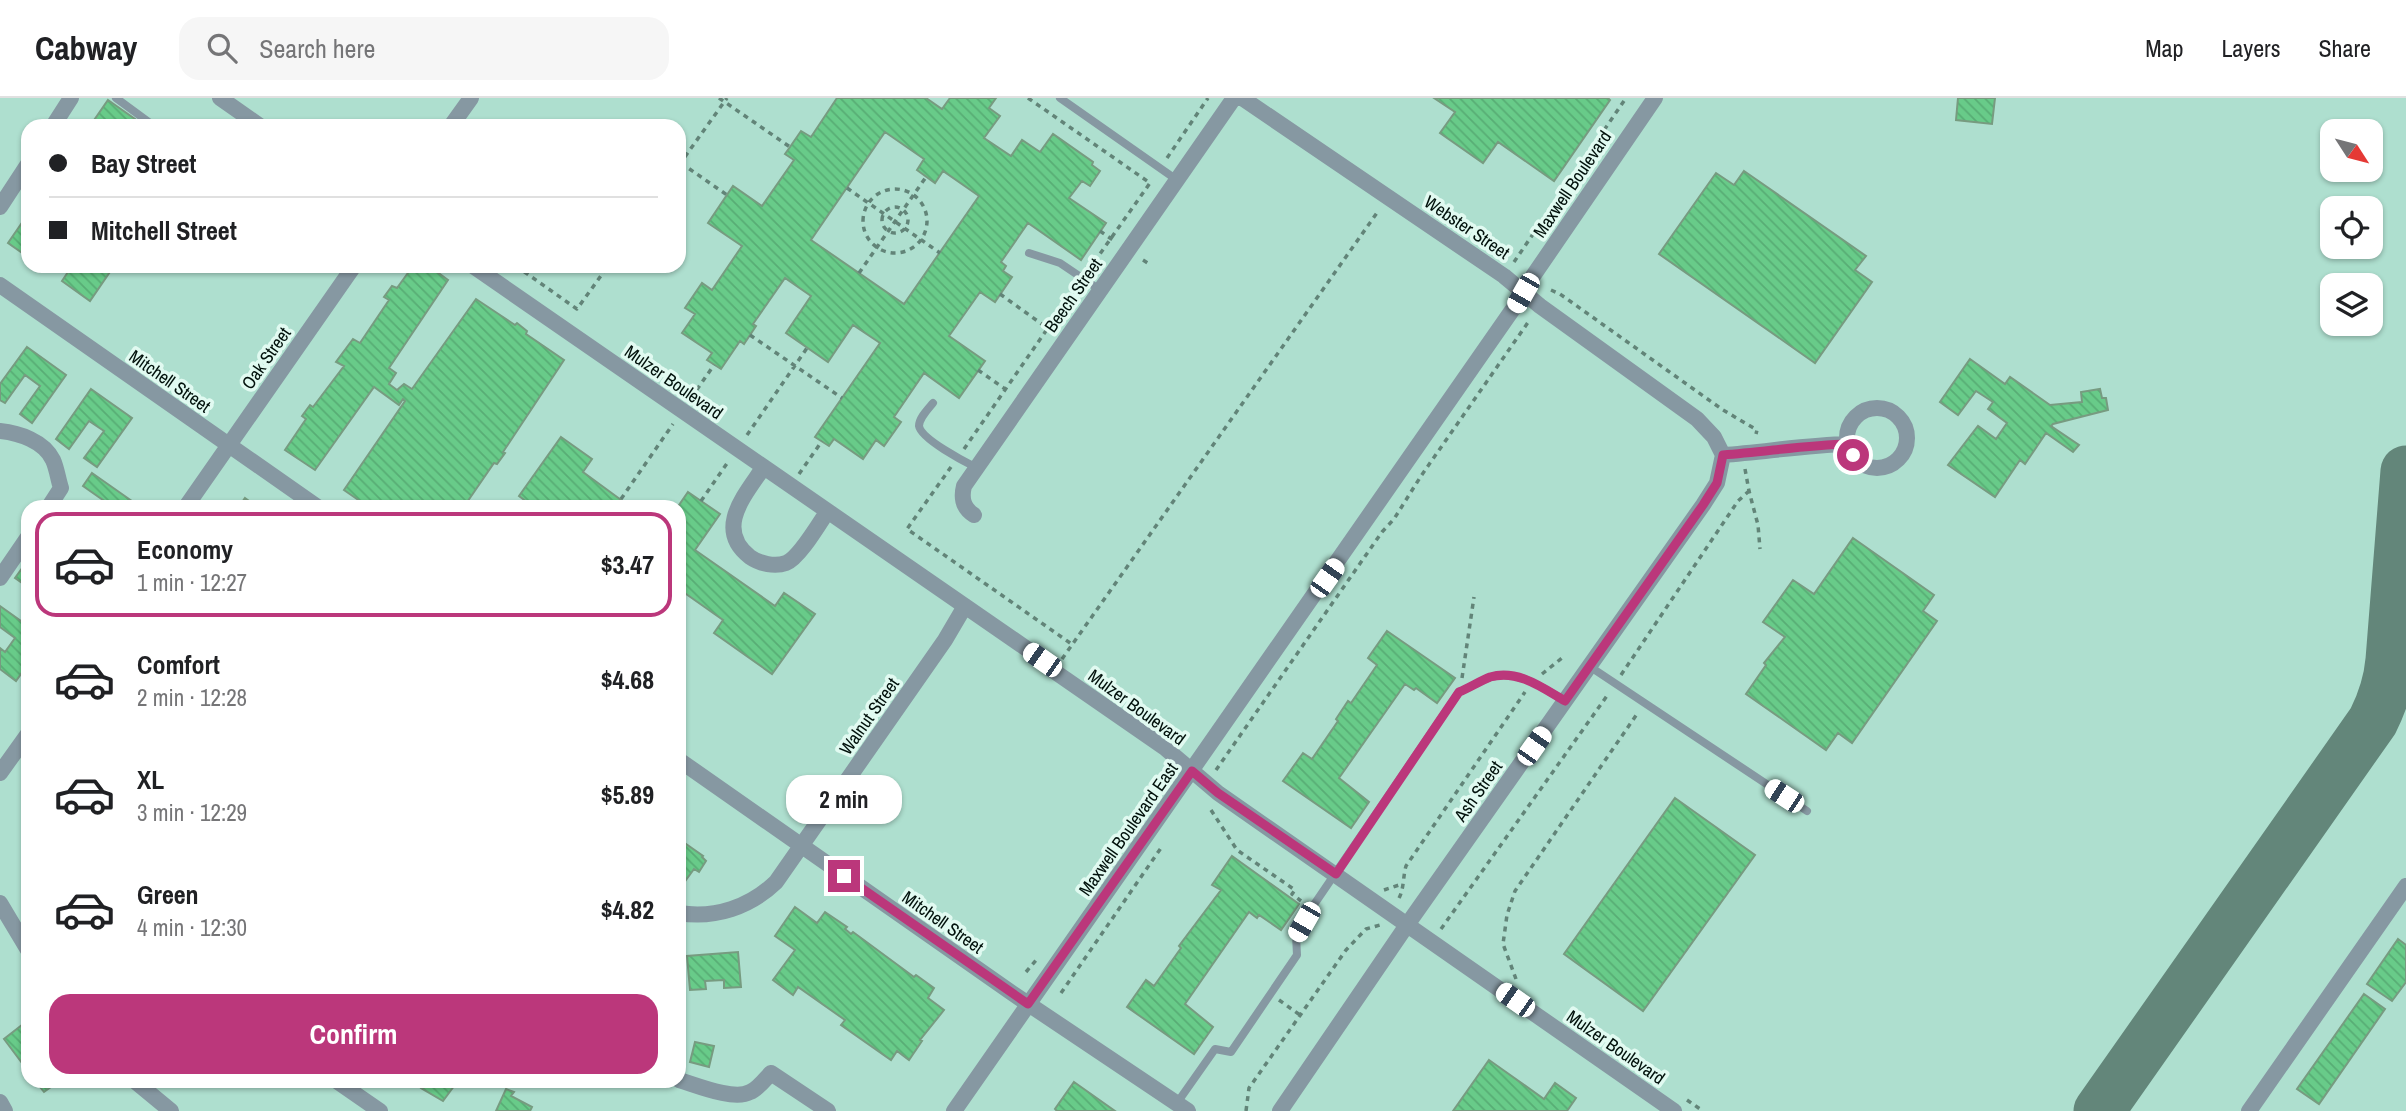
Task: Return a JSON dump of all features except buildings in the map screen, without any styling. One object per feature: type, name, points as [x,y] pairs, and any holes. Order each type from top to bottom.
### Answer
[{"type":"street","points":[[58,119],[71,98]]},
{"type":"street","points":[[220,98],[247,119]]},
{"type":"street","points":[[456,119],[471,98]]},
{"type":"street","name":"Beech Street","points":[[974,515],[964,505],[964,486],[1234,98]]},
{"type":"street","name":"Webster Street","points":[[1242,98],[1504,276],[1523,293],[1697,419],[1714,437],[1723,455]]},
{"type":"street","name":"Maxwell Boulevard","points":[[1523,293],[1655,98]]},
{"type":"street","points":[[0,207],[21,175]]},
{"type":"street","name":"Oak Street","points":[[191,500],[349,273]]},
{"type":"street","name":"Mulzer Boulevard","points":[[483,273],[1042,660],[1053,671],[1165,748],[1206,783],[1674,1111]]},
{"type":"street","name":"Mitchell Street","points":[[0,285],[308,500]]},
{"type":"street","name":"Maxwell Boulevard East","points":[[954,1111],[1523,293]]},
{"type":"street","points":[[0,431],[16,433],[34,441],[52,458],[61,488],[53,500]]},
{"type":"street","points":[[1723,455],[1812,445],[1848,444]]},
{"type":"street","name":"Ash Street","points":[[1280,1111],[1703,505],[1717,483],[1723,455]]},
{"type":"street","points":[[763,468],[733,519],[733,533],[739,548],[754,559],[769,565],[788,562],[801,550],[827,512]]},
{"type":"street","points":[[0,578],[21,547]]},
{"type":"street","name":"Walnut Street","points":[[686,913],[730,910],[748,904],[776,882],[945,640],[965,606]]},
{"type":"street","points":[[0,745],[21,740]]},
{"type":"street","points":[[0,773],[21,743]]},
{"type":"street","name":"Mitchell Street","points":[[686,765],[1028,1004],[1182,1107]]},
{"type":"street","points":[[2249,1111],[2406,886]]},
{"type":"street","points":[[0,903],[21,938]]},
{"type":"street","points":[[686,1082],[739,1095],[751,1092],[771,1073],[828,1111]]},
{"type":"street","points":[[143,1088],[171,1111]]},
{"type":"street","points":[[347,1088],[380,1111]]},
{"type":"street","points":[[0,1102],[5,1111]]},
{"type":"lane","points":[[116,98],[144,119]]},
{"type":"lane","points":[[1060,98],[1177,180]]},
{"type":"lane","points":[[1029,253],[1060,263],[1100,290]]},
{"type":"lane","points":[[933,402],[921,419],[921,432],[949,453],[977,468]]},
{"type":"lane","points":[[1589,666],[1807,811]]},
{"type":"lane","points":[[1182,1107],[1215,1049],[1231,1052],[1297,954],[1296,935],[1311,909],[1459,692],[1492,677],[1512,676],[1532,682],[1565,701]]},
{"type":"path","points":[[719,98],[790,147]]},
{"type":"path","points":[[1150,183],[1208,98]]},
{"type":"path","points":[[1514,262],[1626,98]]},
{"type":"path","points":[[686,153],[725,100]]},
{"type":"path","points":[[686,168],[727,194]]},
{"type":"path","points":[[859,273],[926,177]]},
{"type":"path","points":[[847,188],[940,253]]},
{"type":"path","points":[[894,189],[914,195],[926,214],[925,232],[910,249],[903,252],[891,252],[877,247],[868,239],[864,230],[864,214],[869,203],[882,192],[894,189]]},
{"type":"path","points":[[1053,671],[1388,197]]},
{"type":"path","points":[[893,208],[903,210],[907,219],[905,228],[897,233],[888,231],[882,222],[884,214],[893,208]]},
{"type":"path","points":[[526,273],[577,309],[603,273]]},
{"type":"path","points":[[1551,290],[1723,410],[1757,430],[1745,471],[1758,525],[1760,549]]},
{"type":"path","points":[[1000,294],[1065,341]]},
{"type":"path","points":[[1311,909],[1292,894],[1296,890],[1237,850],[1199,792],[1382,531],[1394,519],[1529,321]]},
{"type":"path","points":[[750,335],[842,398]]},
{"type":"path","points":[[701,501],[807,348]]},
{"type":"path","points":[[621,499],[714,365]]},
{"type":"path","points":[[978,370],[1023,401]]},
{"type":"path","points":[[790,486],[822,441]]},
{"type":"path","points":[[1432,942],[1615,684],[1738,501],[1749,491]]},
{"type":"path","points":[[1459,692],[1474,597]]},
{"type":"path","points":[[1246,1111],[1249,1088],[1346,950],[1366,929],[1379,927],[1390,912],[1402,893],[1402,878],[1406,866],[1532,682],[1562,658]]},
{"type":"path","points":[[1517,982],[1503,944],[1507,915],[1515,891],[1639,711],[1648,706]]},
{"type":"path","points":[[1061,993],[1168,837]]},
{"type":"path","points":[[1270,994],[1300,1015]]},
{"type":"path","points":[[1681,1096],[1703,1111]]},
{"type":"taxiway","points":[[2099,1111],[2377,714],[2390,668],[2406,471]]},
{"type":"route","points":[[844,876],[1028,1004],[1192,771],[1218,793],[1336,874],[1459,692],[1492,677],[1512,676],[1532,682],[1565,701],[1703,505],[1717,483],[1723,455],[1812,445],[1848,444],[1853,455]]}]
